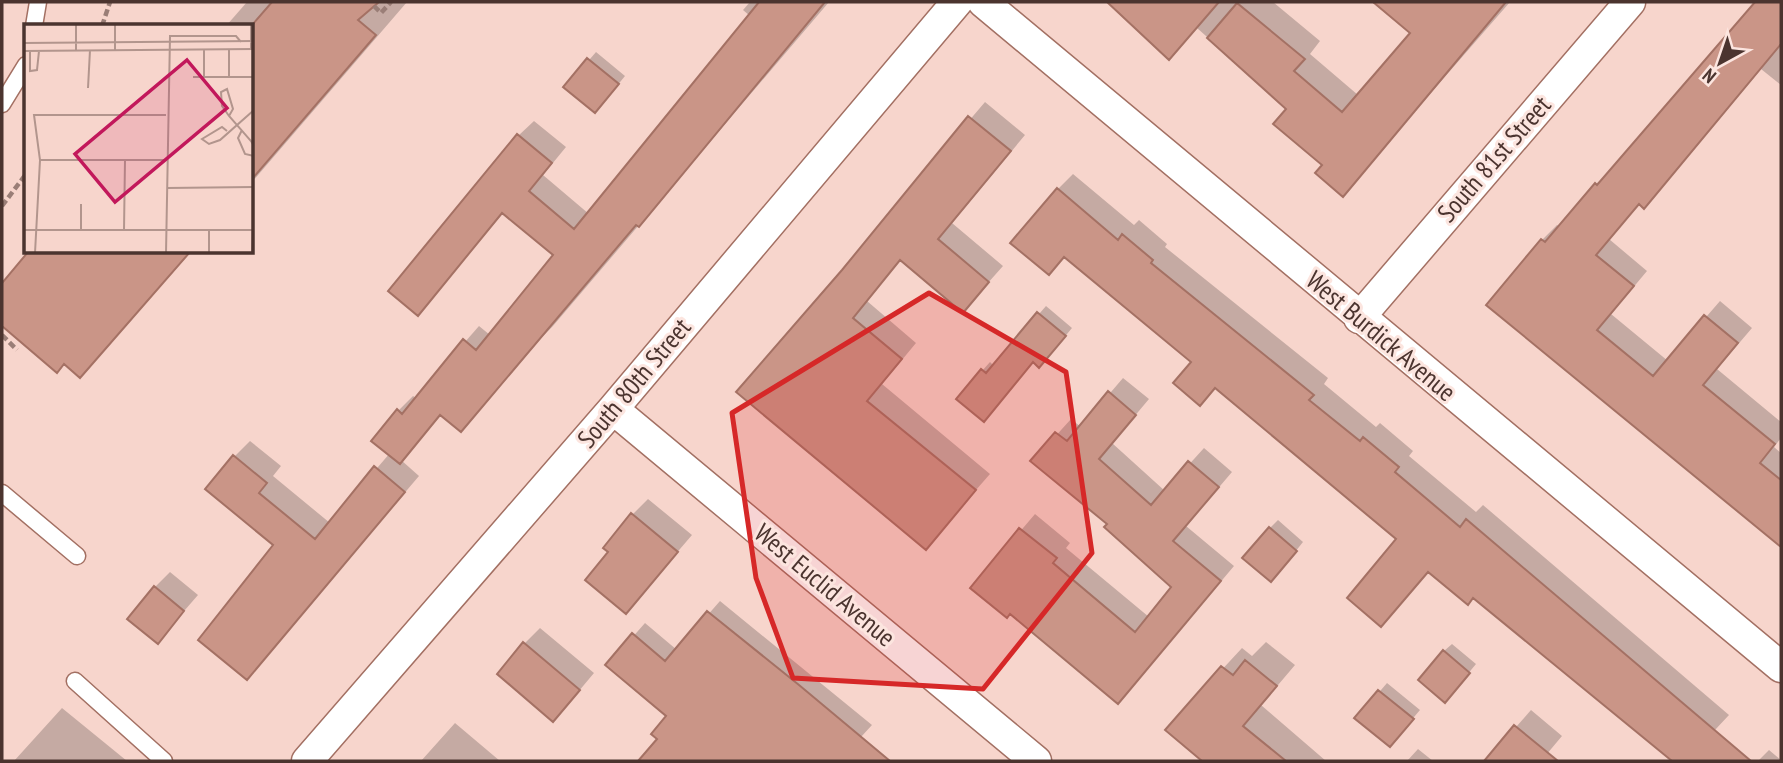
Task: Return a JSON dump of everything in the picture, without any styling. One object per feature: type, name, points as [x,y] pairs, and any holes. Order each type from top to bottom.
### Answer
[{"type":"street","name":"South 80th Street","points":[[307,761],[613,409],[957,2]]},
{"type":"street","name":"West Burdick Avenue","points":[[983,2],[1781,667]]},
{"type":"street","name":"South 81st Street","points":[[1359,318],[1630,2]]},
{"type":"street","name":"West Euclid Avenue","points":[[613,409],[1036,761]]},
{"type":"lane","points":[[34,24],[38,2]]},
{"type":"lane","points":[[2,104],[24,68]]},
{"type":"lane","points":[[2,493],[77,556]]},
{"type":"lane","points":[[75,681],[164,761]]},
{"type":"path","points":[[103,24],[110,2]]},
{"type":"path","points":[[374,6],[381,13],[391,2]]},
{"type":"path","points":[[2,206],[24,177]]},
{"type":"path","points":[[2,335],[17,350]]},
{"type":"highlighted area","points":[[929,293],[1066,372],[1092,553],[983,689],[793,678],[756,578],[732,413]]},
{"type":"building","points":[[272,2],[379,2],[358,20],[376,35],[254,177],[254,24]]},
{"type":"building","points":[[759,2],[825,2],[639,227],[636,225],[461,432],[440,415],[400,464],[371,441],[397,409],[402,414],[463,339],[476,350],[553,255],[502,213],[418,316],[388,291],[517,134],[552,163],[529,191],[574,229]]},
{"type":"building","points":[[1107,2],[1219,2],[1169,60]]},
{"type":"building","points":[[1373,2],[1506,2],[1343,197],[1315,173],[1322,165],[1273,124],[1286,109],[1207,38],[1237,3],[1305,59],[1294,71],[1342,112],[1410,33]]},
{"type":"building","points":[[1755,2],[1781,2],[1781,44],[1644,209],[1639,204],[1596,255],[1634,286],[1597,330],[1653,376],[1704,315],[1738,343],[1703,385],[1775,444],[1760,463],[1781,480],[1781,547],[1486,305],[1541,239],[1545,242],[1595,183],[1597,185]]},
{"type":"building","points":[[587,58],[619,84],[595,113],[563,87]]},
{"type":"building","points":[[968,116],[1011,151],[938,239],[989,282],[963,313],[900,260],[853,318],[902,359],[867,401],[976,490],[926,550],[736,392],[842,270]]},
{"type":"building","points":[[1057,188],[1118,240],[1122,234],[1153,260],[1151,263],[1314,395],[1309,400],[1360,441],[1363,437],[1399,467],[1395,472],[1460,527],[1466,519],[1751,761],[1672,761],[1473,598],[1468,605],[1428,572],[1381,627],[1347,598],[1396,539],[1215,388],[1200,406],[1173,383],[1191,362],[1064,257],[1049,275],[1010,243]]},
{"type":"building","points":[[26,254],[188,254],[80,378],[64,364],[57,373],[2,326],[2,283]]},
{"type":"building","points":[[1037,312],[1066,336],[1039,368],[1033,362],[984,422],[956,399],[981,369],[986,373]]},
{"type":"building","points":[[1108,391],[1136,415],[1099,459],[1151,505],[1188,461],[1219,487],[1173,541],[1221,581],[1118,704],[1010,614],[1007,618],[970,588],[1019,528],[1057,558],[1053,563],[1135,632],[1171,587],[1104,527],[1107,524],[1030,461],[1055,432],[1067,441]]},
{"type":"building","points":[[233,455],[267,483],[259,493],[315,539],[374,466],[405,492],[247,680],[198,640],[273,545],[205,489]]},
{"type":"building","points":[[631,513],[678,552],[626,614],[585,580],[608,552],[603,548]]},
{"type":"building","points":[[1269,527],[1297,551],[1271,582],[1242,558]]},
{"type":"building","points":[[154,586],[184,611],[158,644],[127,619]]},
{"type":"building","points":[[707,611],[890,761],[638,761],[657,739],[651,734],[666,716],[605,665],[632,633],[665,661]]},
{"type":"building","points":[[523,642],[580,690],[553,722],[497,674]]},
{"type":"building","points":[[1443,650],[1470,673],[1445,703],[1418,680]]},
{"type":"building","points":[[1245,660],[1277,686],[1243,726],[1286,761],[1202,761],[1165,730],[1221,666],[1233,675]]},
{"type":"building","points":[[1378,690],[1414,719],[1390,747],[1354,718]]},
{"type":"building","points":[[1514,725],[1558,761],[1484,761]]}]
